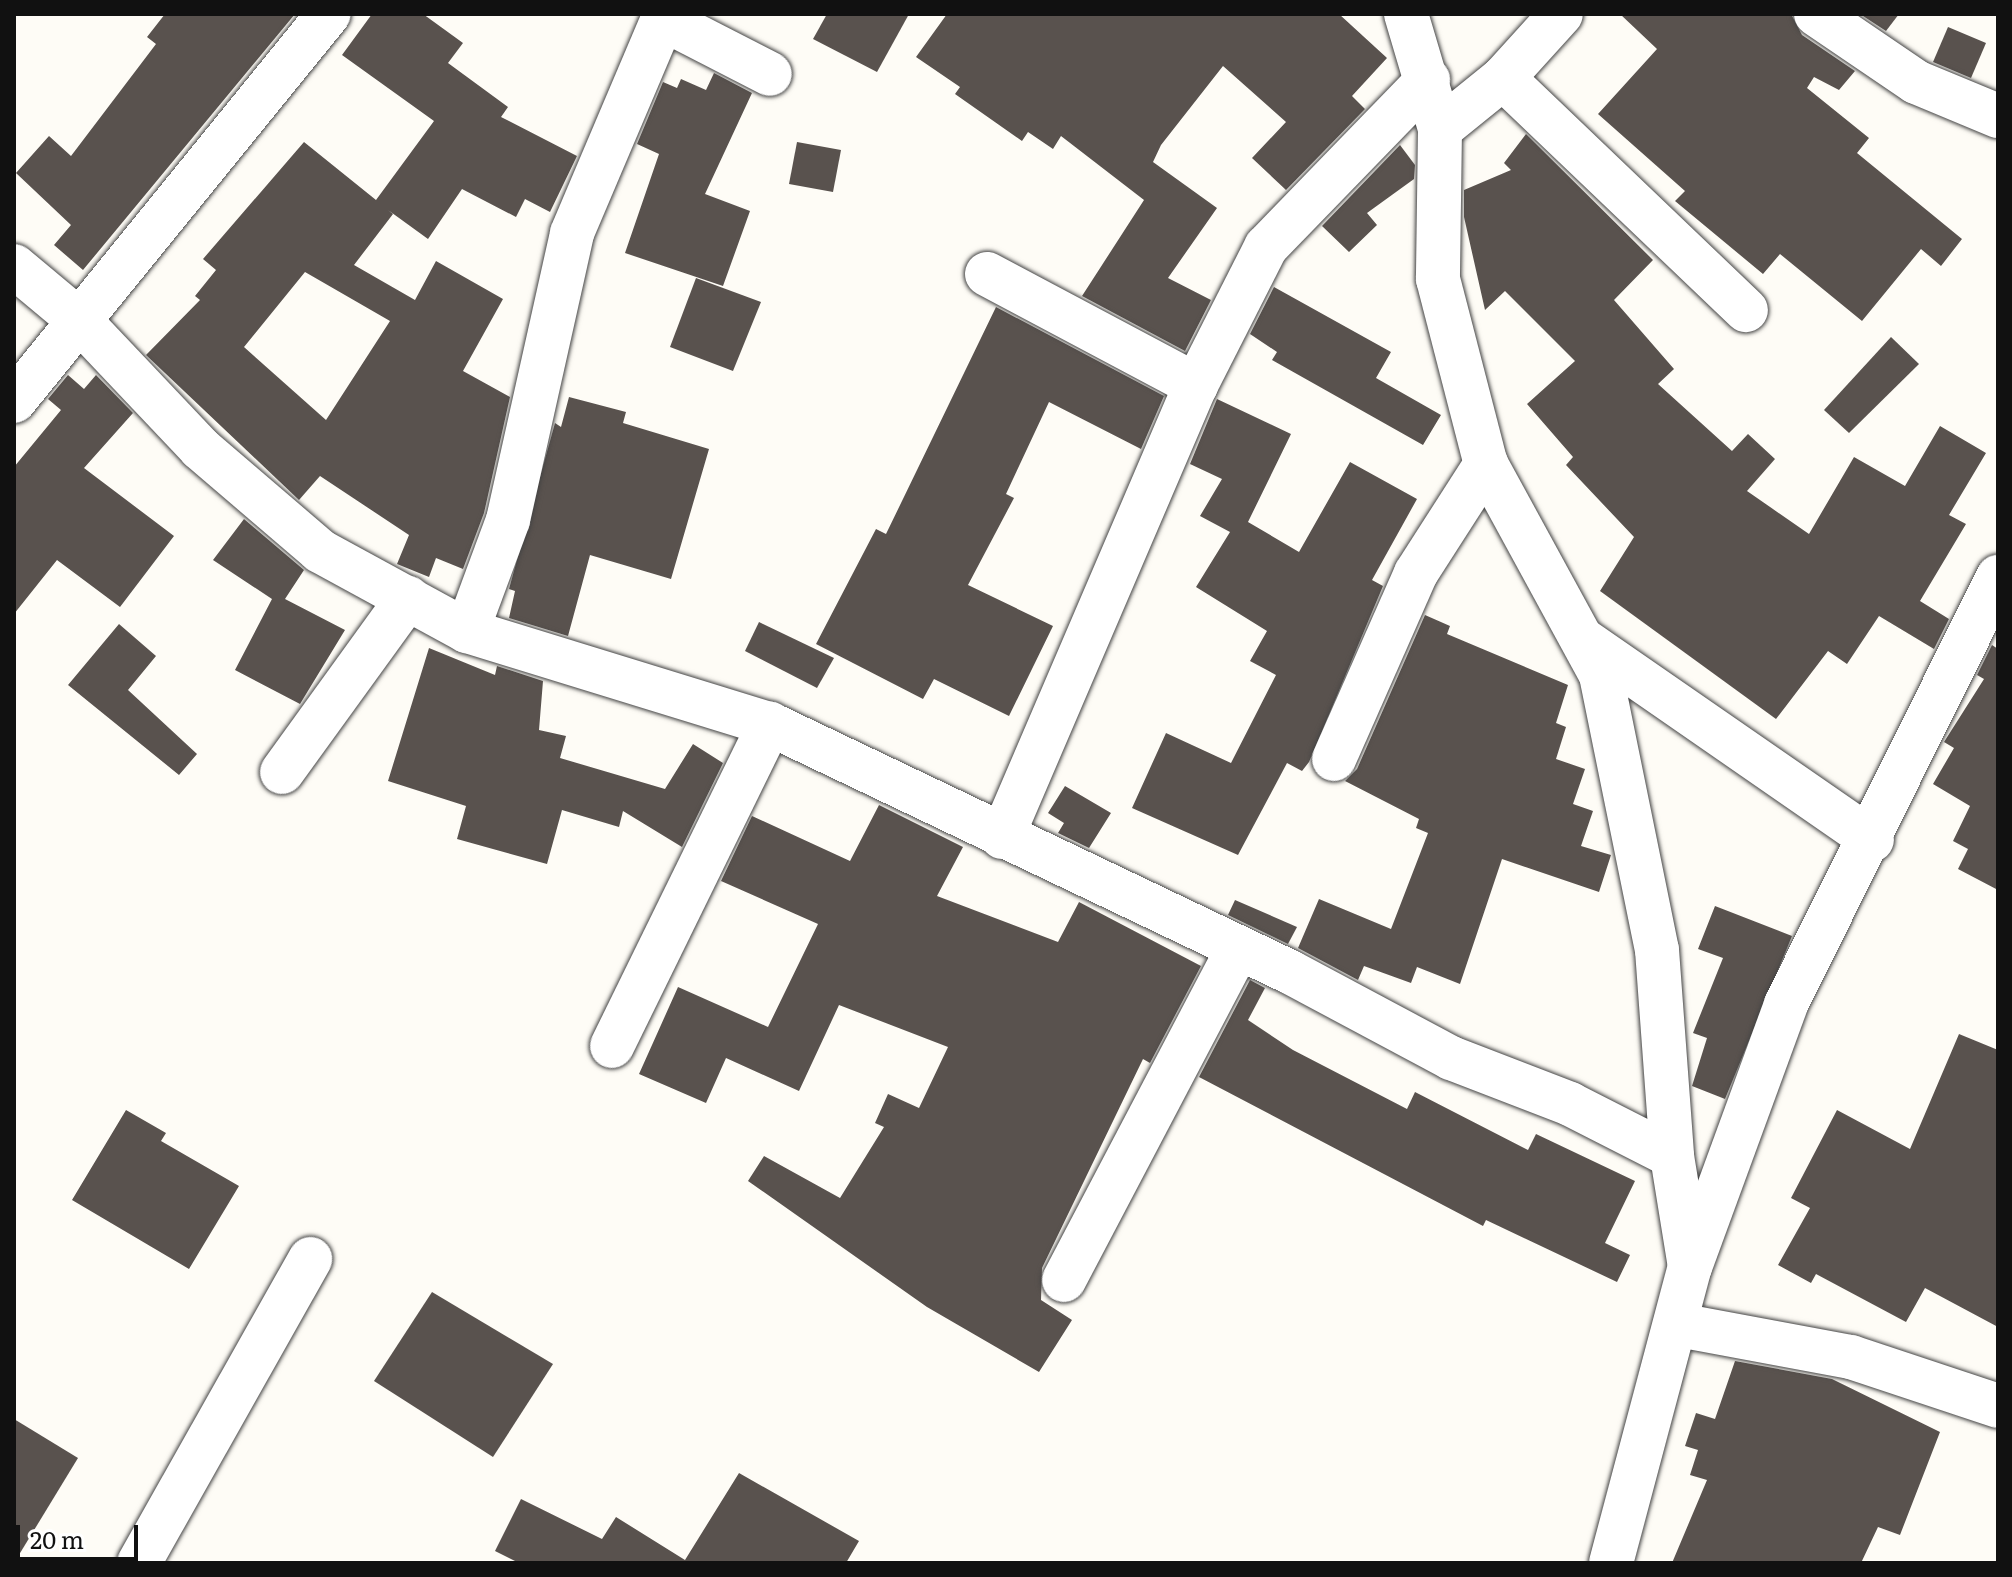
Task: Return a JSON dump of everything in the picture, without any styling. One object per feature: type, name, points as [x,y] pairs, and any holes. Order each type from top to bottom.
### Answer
[{"type":"street","points":[[14,401],[329,14]]},
{"type":"street","points":[[1406,14],[1440,129],[1438,279],[1486,464],[1601,675],[1657,950],[1672,1156],[1690,1267]]},
{"type":"street","points":[[1440,129],[1503,78],[1561,14]]},
{"type":"street","points":[[1816,14],[1916,82],[1998,116]]},
{"type":"street","points":[[467,631],[508,520],[572,233],[664,16],[770,74]]},
{"type":"street","points":[[1503,78],[1746,310]]},
{"type":"street","points":[[1002,837],[1031,783],[1196,385],[1266,247],[1428,80]]},
{"type":"street","points":[[14,266],[81,322],[200,448],[320,551],[467,631],[770,724],[1238,949],[1451,1058],[1570,1104],[1672,1156]]},
{"type":"street","points":[[987,274],[1196,385]]},
{"type":"street","points":[[1334,759],[1416,573],[1486,464]]},
{"type":"street","points":[[1611,1563],[1678,1325],[1690,1267],[1786,1004],[1872,840],[1998,577]]},
{"type":"street","points":[[282,772],[408,598]]},
{"type":"street","points":[[1584,640],[1872,840]]},
{"type":"street","points":[[612,1046],[770,724]]},
{"type":"street","points":[[1064,1280],[1238,949]]},
{"type":"street","points":[[139,1563],[310,1259]]},
{"type":"street","points":[[1678,1325],[1851,1357],[1998,1406]]},
{"type":"building","points":[[165,14],[295,14],[83,270],[54,245],[71,225],[16,173],[49,136],[71,156],[156,44],[147,37]]},
{"type":"building","points":[[372,14],[423,14],[463,43],[448,63],[508,107],[501,117],[577,156],[550,212],[525,199],[516,217],[462,189],[428,239],[388,210],[393,214],[354,265],[415,300],[436,261],[503,299],[463,371],[510,397],[484,513],[463,569],[436,558],[429,577],[397,564],[409,535],[320,476],[299,500],[146,355],[200,300],[195,296],[216,270],[203,259],[304,142],[376,200],[434,121],[342,55]],"holes":[[[305,272],[390,321],[326,420],[244,347]]]},
{"type":"building","points":[[827,14],[909,14],[877,72],[813,39]]},
{"type":"building","points":[[947,14],[1339,14],[1387,58],[1352,96],[1365,109],[1286,190],[1252,158],[1286,122],[1223,66],[1161,145],[1153,162],[1217,208],[1168,278],[1211,300],[1185,351],[1082,296],[1144,200],[1061,136],[1053,149],[1028,132],[1022,141],[955,94],[960,87],[916,57]]},
{"type":"building","points":[[1620,14],[1791,14],[1802,35],[1855,71],[1839,90],[1814,77],[1807,88],[1869,138],[1857,153],[1962,239],[1941,266],[1921,249],[1862,321],[1780,254],[1763,274],[1675,201],[1685,191],[1598,114],[1657,49]]},
{"type":"building","points":[[1860,14],[1899,14],[1886,31]]},
{"type":"building","points":[[1948,27],[1986,43],[1971,78],[1933,62]]},
{"type":"building","points":[[714,73],[752,93],[705,194],[750,211],[723,286],[625,253],[659,154],[637,144],[663,82],[677,88],[681,79],[706,90]]},
{"type":"building","points":[[1526,134],[1653,260],[1614,300],[1674,369],[1658,384],[1732,451],[1748,434],[1775,459],[1747,491],[1809,534],[1854,457],[1905,486],[1940,426],[1986,453],[1949,515],[1966,524],[1920,601],[1949,619],[1934,649],[1879,616],[1847,664],[1828,651],[1776,719],[1600,591],[1634,537],[1566,465],[1573,457],[1527,404],[1575,361],[1505,291],[1485,310],[1464,217],[1464,190],[1511,170],[1504,163]]},
{"type":"building","points":[[797,142],[841,150],[833,192],[789,184]]},
{"type":"building","points":[[1400,145],[1415,165],[1414,179],[1367,213],[1377,225],[1349,252],[1322,226]]},
{"type":"building","points":[[696,278],[761,302],[733,371],[670,347]]},
{"type":"building","points":[[1274,287],[1391,352],[1376,378],[1441,415],[1423,445],[1272,360],[1277,352],[1250,334]]},
{"type":"building","points":[[996,307],[1164,396],[1141,449],[1049,402],[1006,494],[1014,498],[968,585],[1053,626],[1009,716],[934,679],[923,699],[816,644],[876,529],[886,534]]},
{"type":"building","points":[[1891,337],[1919,364],[1849,433],[1824,410]]},
{"type":"building","points":[[68,375],[84,389],[96,375],[133,413],[84,468],[174,536],[120,607],[57,560],[14,614],[14,467],[61,410],[48,399]]},
{"type":"building","points":[[569,397],[626,412],[623,423],[709,449],[671,579],[590,555],[568,636],[509,618],[515,591],[509,589],[555,423],[561,427]]},
{"type":"building","points":[[1217,399],[1291,434],[1248,522],[1299,552],[1350,462],[1417,499],[1372,580],[1383,586],[1309,762],[1302,771],[1287,763],[1238,855],[1132,808],[1166,733],[1231,763],[1276,675],[1250,661],[1267,631],[1196,587],[1230,532],[1200,516],[1222,479],[1190,464]]},
{"type":"building","points":[[244,519],[304,570],[285,599],[345,630],[300,704],[235,670],[272,599],[213,560]]},
{"type":"building","points":[[1425,615],[1450,626],[1447,634],[1568,685],[1556,723],[1566,727],[1556,759],[1585,769],[1573,804],[1593,811],[1581,846],[1611,855],[1599,892],[1502,859],[1460,984],[1417,967],[1411,983],[1364,966],[1358,980],[1298,948],[1319,899],[1391,929],[1428,833],[1416,828],[1419,819],[1345,781],[1357,769]]},
{"type":"building","points":[[759,622],[834,658],[817,688],[745,651]]},
{"type":"building","points":[[119,624],[156,656],[128,690],[197,754],[179,775],[68,685]]},
{"type":"building","points":[[1992,645],[1998,649],[1998,890],[1958,869],[1968,849],[1953,841],[1970,806],[1933,784],[1954,748],[1944,742],[1984,679],[1977,675]]},
{"type":"building","points":[[429,648],[495,675],[497,666],[543,681],[539,730],[566,736],[560,758],[665,789],[693,744],[723,763],[682,847],[623,811],[619,827],[562,810],[547,864],[457,839],[466,806],[388,781]]},
{"type":"building","points":[[1065,786],[1111,813],[1089,848],[1058,833],[1064,823],[1048,813]]},
{"type":"building","points":[[879,805],[963,847],[937,896],[1058,942],[1079,902],[1201,966],[1150,1063],[1143,1059],[1042,1268],[1041,1300],[1072,1320],[1039,1372],[927,1307],[748,1181],[764,1156],[840,1198],[884,1127],[875,1123],[888,1094],[919,1108],[948,1047],[839,1005],[799,1091],[726,1058],[706,1103],[639,1074],[678,987],[768,1027],[818,924],[721,881],[752,816],[850,861]]},
{"type":"building","points":[[1235,900],[1297,927],[1288,944],[1228,915]]},
{"type":"building","points":[[1715,906],[1792,936],[1725,1099],[1692,1086],[1707,1038],[1693,1033],[1723,958],[1698,949]]},
{"type":"building","points":[[1250,980],[1265,988],[1248,1020],[1293,1050],[1407,1109],[1415,1092],[1528,1150],[1536,1134],[1635,1181],[1605,1243],[1630,1255],[1617,1282],[1486,1220],[1483,1226],[1199,1077]]},
{"type":"building","points":[[1959,1034],[1998,1050],[1998,1327],[1925,1288],[1906,1322],[1816,1274],[1811,1283],[1778,1265],[1810,1208],[1791,1198],[1837,1110],[1910,1149]]},
{"type":"building","points":[[126,1110],[166,1133],[161,1141],[239,1186],[189,1269],[72,1200]]},
{"type":"building","points":[[432,1292],[553,1364],[493,1457],[374,1381]]},
{"type":"building","points":[[1735,1361],[1832,1379],[1940,1432],[1900,1535],[1878,1527],[1861,1563],[1672,1563],[1707,1480],[1690,1475],[1698,1450],[1685,1446],[1696,1413],[1715,1419]]},
{"type":"building","points":[[14,1419],[78,1458],[14,1563]]},
{"type":"building","points":[[739,1473],[859,1541],[846,1563],[519,1563],[495,1551],[521,1499],[602,1539],[616,1517],[685,1560]]}]
